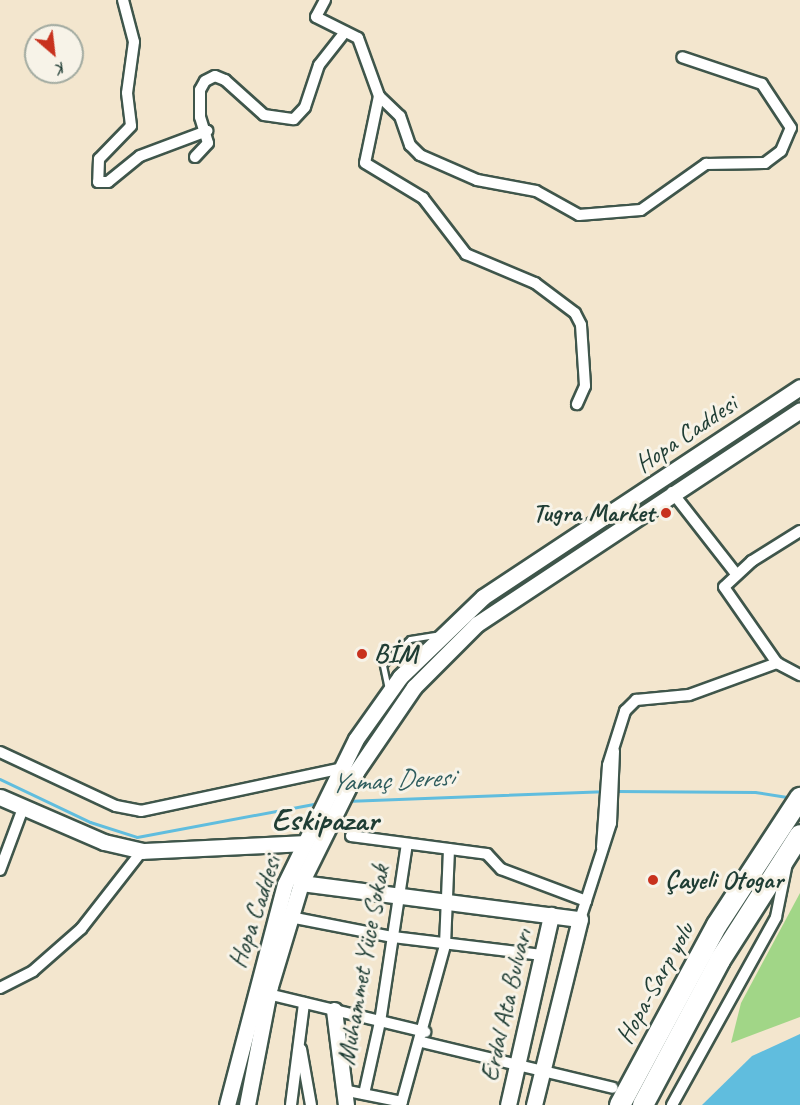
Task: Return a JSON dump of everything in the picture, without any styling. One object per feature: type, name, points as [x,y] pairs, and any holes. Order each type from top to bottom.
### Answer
[{"type":"highway","name":"Hopa-Sarp yolu","points":[[617,1096],[685,981],[800,798]]},
{"type":"highway","points":[[643,1105],[720,960],[800,835]]},
{"type":"main road","name":"Hopa Caddesi","points":[[247,1105],[262,993],[285,884],[310,845],[389,693],[441,633],[483,597],[800,387]]},
{"type":"main road","name":"Hopa Caddesi","points":[[349,770],[414,687],[477,624],[672,492],[800,410]]},
{"type":"main road","points":[[0,797],[23,808],[142,851],[310,845]]},
{"type":"main road","name":"Hopa Caddesi","points":[[227,1105],[262,993],[301,883],[310,845]]},
{"type":"main road","points":[[301,883],[398,900],[580,919]]},
{"type":"main road","name":"Erdal Ata Bulvarı","points":[[508,1105],[519,1065],[551,915]]},
{"type":"main road","name":"Erdal Ata Bulvarı","points":[[534,1105],[580,919]]},
{"type":"main road","points":[[334,1010],[344,1098]]},
{"type":"street","points":[[123,0],[134,42],[127,93],[131,126],[99,159],[98,182],[108,182],[141,156],[207,131]]},
{"type":"street","points":[[325,0],[316,17],[345,32],[363,45],[379,96],[400,116],[410,145],[420,155],[477,180],[536,191],[564,211],[608,215],[641,210],[706,164],[765,163],[781,150],[791,128],[762,84],[682,57]]},
{"type":"street","points":[[195,157],[208,143],[207,131],[200,117],[200,90],[206,81],[215,76],[225,80],[264,115],[294,119],[304,107],[319,65],[345,32]]},
{"type":"street","points":[[379,96],[364,163],[423,198],[466,254],[535,283],[575,313],[581,325],[585,386],[577,404]]},
{"type":"street","points":[[672,492],[736,574]]},
{"type":"street","points":[[800,531],[736,574],[724,586],[777,663],[800,675]]},
{"type":"street","points":[[580,919],[602,847],[619,723],[636,700],[689,695],[777,663]]},
{"type":"street","points":[[0,752],[116,806],[141,812],[349,770]]},
{"type":"street","points":[[0,870],[23,808]]},
{"type":"street","points":[[351,836],[487,854],[501,869],[586,901]]},
{"type":"street","name":"Muhammet Yüce Sokak","points":[[364,1094],[381,1022],[406,844]]},
{"type":"street","points":[[344,1098],[364,1094],[401,1103],[424,1037],[445,945],[449,905],[449,849]]},
{"type":"street","points":[[0,988],[33,971],[81,928],[142,851]]},
{"type":"street","points":[[672,1105],[745,973],[782,900],[788,854]]},
{"type":"street","points":[[290,917],[445,945],[542,955]]},
{"type":"street","points":[[262,993],[381,1022],[617,1096]]},
{"type":"street","points":[[291,1105],[304,1003]]},
{"type":"street","points":[[299,1039],[311,1105]]},
{"type":"lane","points":[[389,693],[383,665],[410,639],[441,633]]},
{"type":"green space","points":[[800,893],[800,1017],[731,1043],[741,1003]]},
{"type":"water","points":[[800,1034],[800,1105],[702,1105],[752,1056]]},
{"type":"waterway","name":"Yamaç Deresi","points":[[0,779],[90,822],[137,837],[319,803]]},
{"type":"waterway","name":"Yamaç Deresi","points":[[346,801],[603,791]]},
{"type":"waterway","name":"Yamaç Deresi","points":[[616,791],[755,792],[792,798]]},
{"type":"place","name":"Tugra Market","points":[[666,513]]},
{"type":"place","name":"BİM","points":[[362,654]]},
{"type":"place","name":"Çayeli Otogar","points":[[653,880]]},
{"type":"district","name":"Eskipazar","points":[[325,820]]}]
